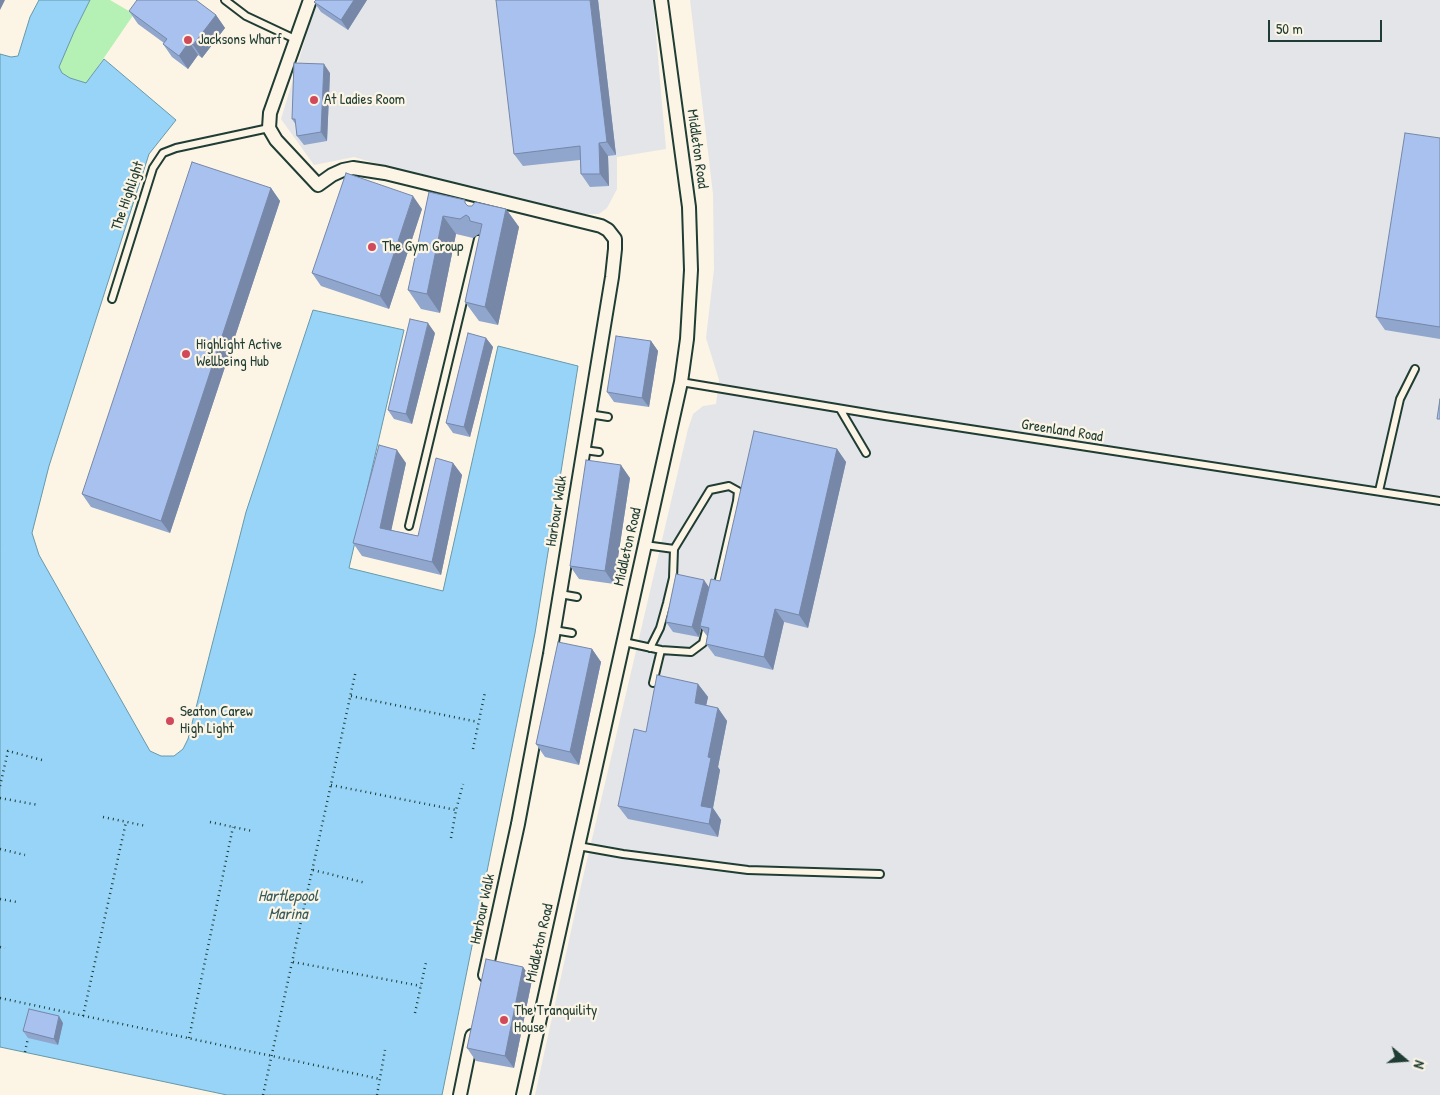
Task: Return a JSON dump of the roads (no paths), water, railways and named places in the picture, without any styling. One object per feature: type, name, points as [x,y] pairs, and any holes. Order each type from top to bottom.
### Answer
[{"type":"street","points":[[269,128],[270,113],[310,0]]},
{"type":"street","name":"Middleton Road","points":[[523,1095],[681,382],[687,339],[691,270],[689,207],[661,0]]},
{"type":"street","name":"Harbour Walk","points":[[269,128],[276,140],[318,186],[332,175],[353,168],[385,173],[487,203],[600,226],[608,230],[615,239],[615,252],[554,630],[518,824],[482,988]]},
{"type":"street","points":[[460,1095],[474,1027]]},
{"type":"lane","points":[[225,0],[246,16],[296,40]]},
{"type":"lane","name":"The Highlight","points":[[112,299],[153,168],[163,153],[176,148],[269,128]]},
{"type":"lane","points":[[409,526],[478,239]]},
{"type":"lane","points":[[1379,491],[1400,399],[1415,369]]},
{"type":"lane","name":"Greenland Road","points":[[681,382],[840,409],[1440,501]]},
{"type":"lane","points":[[840,409],[866,453]]},
{"type":"lane","points":[[589,414],[608,417]]},
{"type":"lane","points":[[584,450],[600,452]]},
{"type":"lane","points":[[650,648],[660,628],[667,603],[673,578],[674,549],[710,490],[729,486],[738,491],[737,501],[715,596]]},
{"type":"lane","points":[[645,545],[674,549]]},
{"type":"lane","points":[[560,594],[577,597]]},
{"type":"lane","points":[[624,642],[661,650],[690,652],[703,643],[710,615]]},
{"type":"lane","points":[[554,630],[572,633]]},
{"type":"lane","points":[[653,683],[661,650]]},
{"type":"lane","points":[[578,846],[623,854],[748,870],[880,874]]},
{"type":"water","name":"Hartlepool Marina","points":[[39,0],[90,0],[59,67],[62,73],[70,78],[86,83],[104,59],[176,120],[149,154],[49,466],[32,533],[39,555],[150,751],[161,756],[174,756],[183,749],[188,739],[246,512],[313,310],[404,330],[349,568],[443,591],[498,346],[578,366],[535,633],[442,1095],[227,1095],[0,1047],[0,54],[11,57],[18,56],[30,17]]},
{"type":"place","name":"Jacksons Wharf","points":[[188,40]]},
{"type":"place","name":"At Ladies Room","points":[[314,100]]},
{"type":"place","name":"The Gym Group","points":[[372,247]]},
{"type":"place","name":"Highlight Active Wellbeing Hub","points":[[186,354]]},
{"type":"place","name":"Seaton Carew High Light","points":[[170,721]]},
{"type":"place","name":"The Tranquility House","points":[[504,1020]]}]
